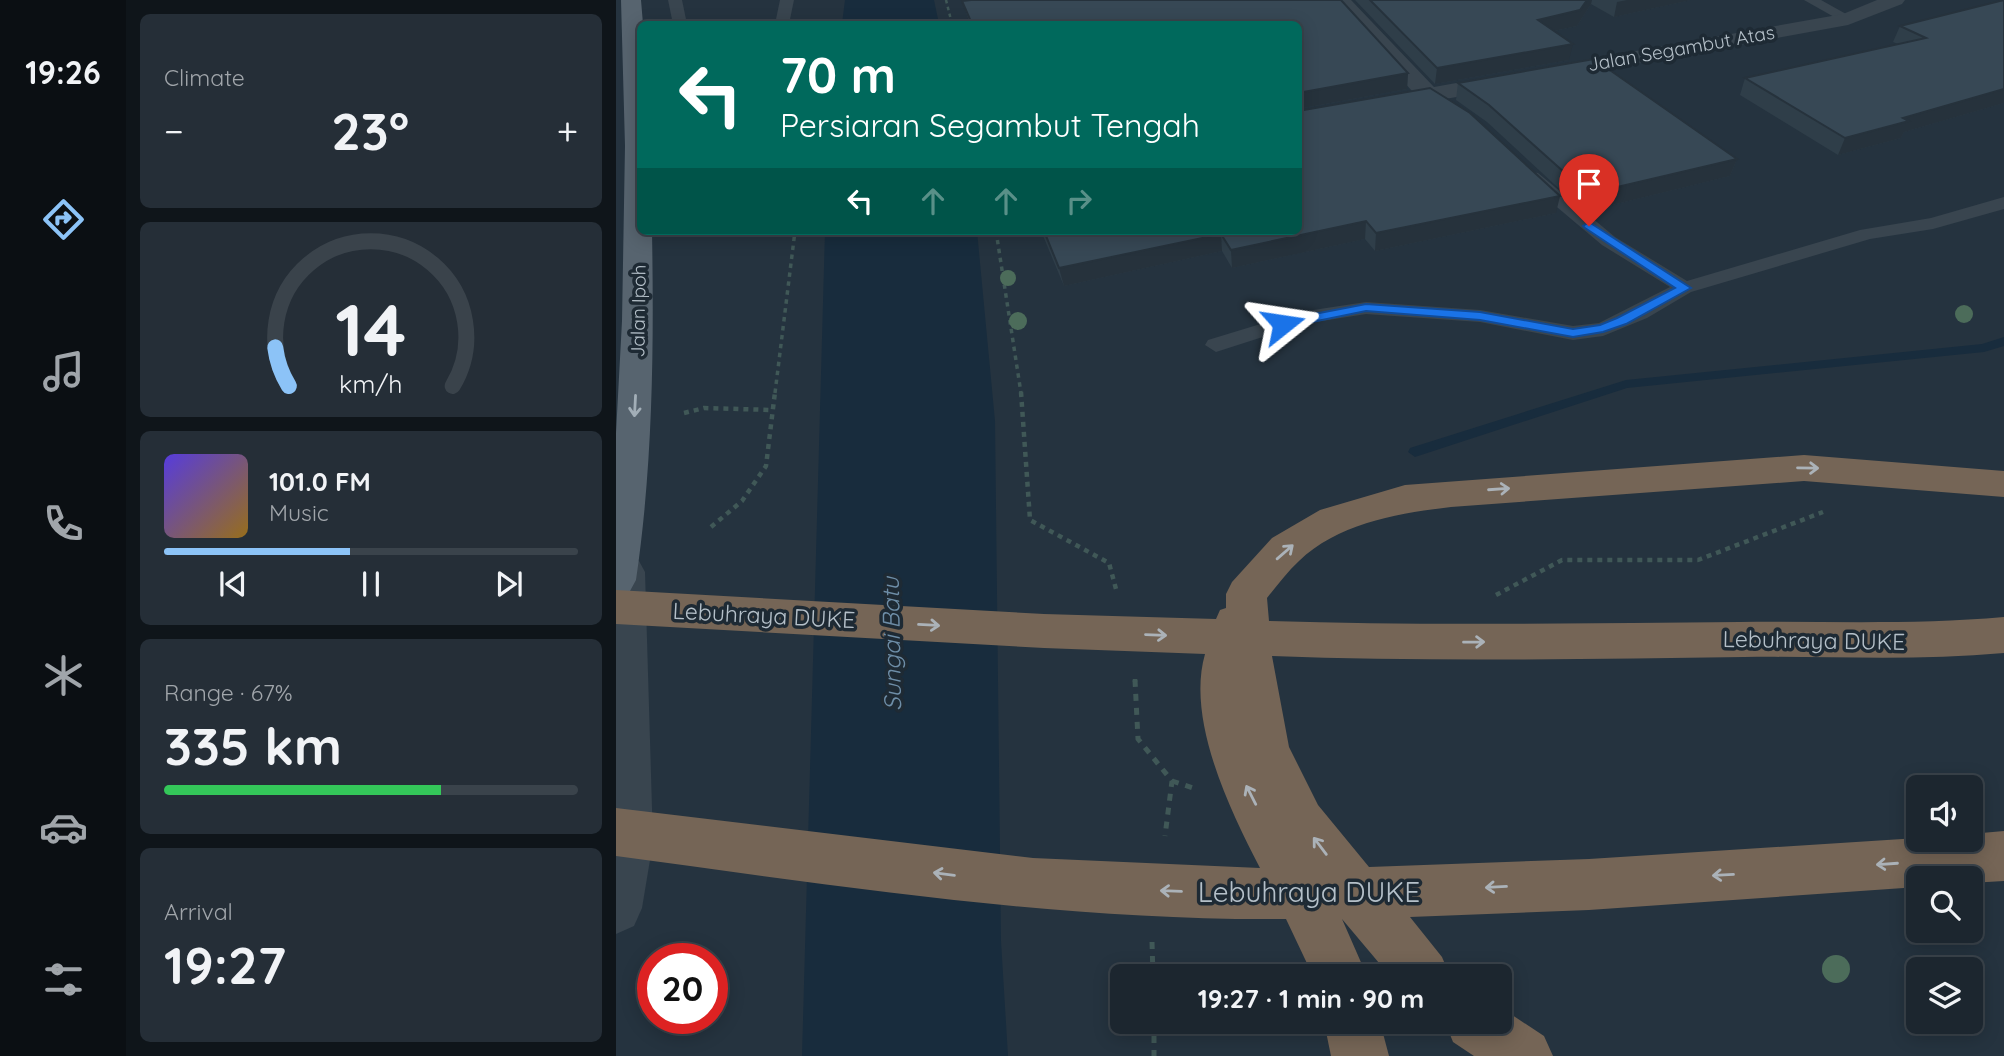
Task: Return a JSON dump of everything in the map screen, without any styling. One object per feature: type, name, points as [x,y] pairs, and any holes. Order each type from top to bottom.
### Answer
[{"type":"highway","points":[[1334,964],[1235,764],[1223,701],[1227,641],[1246,594],[1286,549],[1334,520],[1405,499],[1478,491],[1804,468],[2004,484]]},
{"type":"highway","points":[[1246,594],[1253,682],[1266,749],[1301,822],[1413,964]]},
{"type":"highway","name":"Lebuhraya DUKE","points":[[616,607],[1044,631],[1392,643],[1755,639],[1937,641],[2004,635]]},
{"type":"highway","name":"Lebuhraya DUKE","points":[[616,832],[959,876],[1170,892],[1388,894],[2004,856]]},
{"type":"highway","points":[[1355,1034],[1360,1056]]},
{"type":"highway","points":[[1484,1034],[1510,1056]]},
{"type":"highway","points":[[1489,1034],[1524,1056]]},
{"type":"main road","name":"Jalan Ipoh","points":[[631,0],[637,63]]},
{"type":"main road","name":"Jalan Ipoh","points":[[616,579],[624,535],[639,338],[639,235]]},
{"type":"street","points":[[1340,0],[1427,94]]},
{"type":"street","name":"Jalan Segambut Atas","points":[[1302,118],[1848,19],[1895,0]]},
{"type":"street","points":[[616,908],[628,842],[624,535]]},
{"type":"lane","points":[[675,0],[679,21]]},
{"type":"lane","points":[[783,21],[787,0]]},
{"type":"lane","points":[[1811,0],[1848,19]]},
{"type":"lane","points":[[1427,94],[1456,112]]},
{"type":"lane","points":[[1514,160],[1572,214],[1623,251],[1654,267],[1684,288]]},
{"type":"lane","points":[[1216,345],[1300,318],[1366,308],[1480,316],[1573,333],[1603,328],[1640,313],[1684,288],[1867,234],[1933,223],[2004,203]]},
{"type":"path","points":[[946,0],[951,21]]},
{"type":"path","points":[[710,527],[742,501],[766,466],[794,235]]},
{"type":"path","points":[[684,413],[704,408],[772,410]]},
{"type":"path","points":[[1490,598],[1562,560],[1698,560],[1825,511]]},
{"type":"path","points":[[1154,1034],[1154,1056]]},
{"type":"water","points":[[845,0],[934,0],[938,21],[842,21]]},
{"type":"water","name":"Sungai Batu","points":[[825,235],[977,235],[995,421],[1001,941],[1008,1056],[802,1056]]},
{"type":"building","points":[[1341,0],[1408,73],[1302,92],[1302,21],[971,21],[962,1]]},
{"type":"building","points":[[1370,0],[1587,0],[1580,10],[1538,20],[1573,44],[1437,68]]},
{"type":"building","points":[[2004,0],[2004,89],[1903,118],[1909,121],[1845,138],[1745,78],[1926,38],[1900,26]]},
{"type":"building","points":[[1594,59],[1737,159],[1596,192],[1592,189],[1584,190],[1489,105],[1458,83]]},
{"type":"building","points":[[1430,88],[1470,113],[1560,196],[1376,233],[1366,221],[1302,235],[1302,110]]},
{"type":"building","points":[[1046,235],[1216,235],[1059,268]]},
{"type":"building","points":[[1222,235],[1301,235],[1231,250]]},
{"type":"waterway","points":[[1415,452],[1626,384],[1984,348],[2004,341]]},
{"type":"route","points":[[1283,324],[1300,318],[1366,308],[1480,316],[1573,333],[1603,328],[1622,321],[1684,288],[1654,267],[1623,251],[1589,226]]}]
